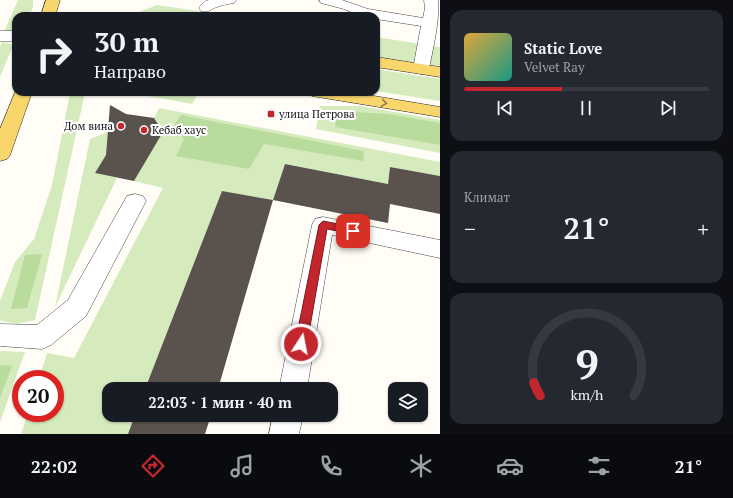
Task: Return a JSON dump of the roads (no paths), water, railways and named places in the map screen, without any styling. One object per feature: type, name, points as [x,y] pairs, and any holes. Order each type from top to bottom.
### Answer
[{"type":"main road","points":[[53,12],[54,0]]},
{"type":"main road","points":[[380,63],[440,72]]},
{"type":"main road","points":[[0,155],[22,96]]},
{"type":"main road","points":[[342,96],[440,112]]},
{"type":"lane","points":[[206,8],[210,4],[229,0]]},
{"type":"lane","points":[[326,0],[349,6],[363,12]]},
{"type":"lane","points":[[421,69],[434,6]]},
{"type":"lane","points":[[380,15],[430,23]]},
{"type":"lane","points":[[0,36],[12,36]]},
{"type":"lane","points":[[0,335],[42,337],[76,308],[135,201]]},
{"type":"lane","points":[[293,382],[323,225],[440,249]]},
{"type":"lane","points":[[284,434],[287,422]]},
{"type":"place","name":"улица Петрова","points":[[271,114]]},
{"type":"place","name":"Дом вина","points":[[121,126]]},
{"type":"place","name":"Кебаб хаус","points":[[144,130]]}]
